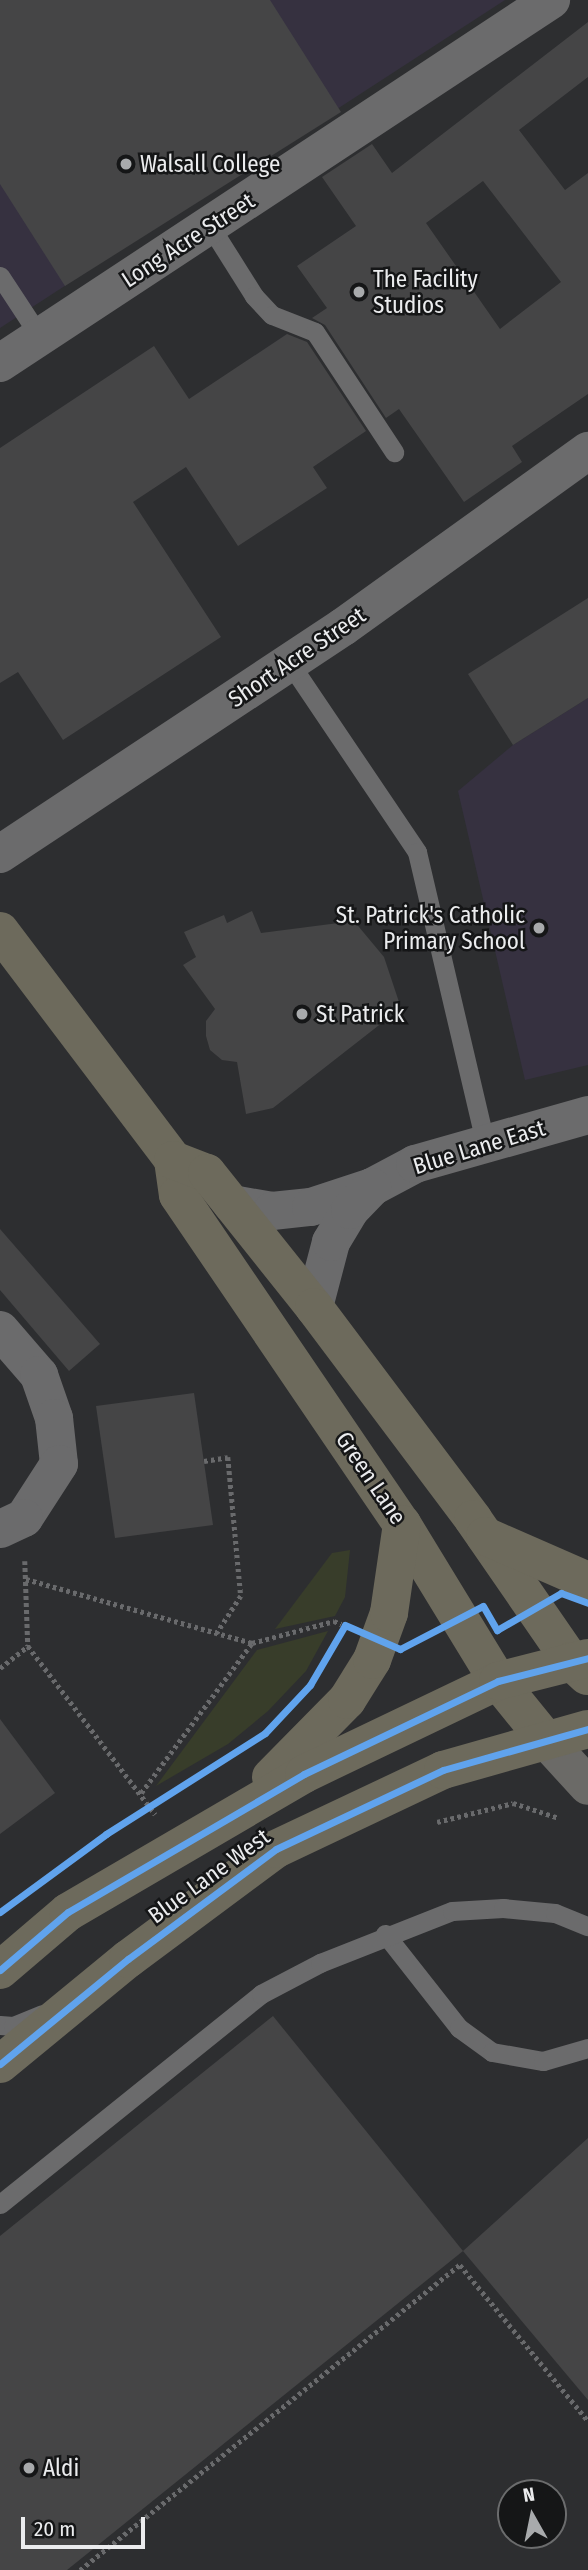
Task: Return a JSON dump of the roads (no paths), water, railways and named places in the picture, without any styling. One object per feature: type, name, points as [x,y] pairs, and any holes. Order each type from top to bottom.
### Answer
[{"type":"highway","name":"Green Lane","points":[[0,931],[173,1160],[178,1195],[402,1524],[498,1681],[546,1740]]},
{"type":"highway","points":[[173,1160],[207,1173],[314,1307],[582,1665]]},
{"type":"highway","points":[[231,1815],[348,1700],[380,1639],[394,1591],[402,1524]]},
{"type":"highway","points":[[483,1535],[588,1581]]},
{"type":"highway","name":"Blue Lane West","points":[[0,1970],[68,1912],[231,1815],[397,1726],[498,1681],[582,1665]]},
{"type":"highway","name":"Blue Lane West","points":[[0,2064],[76,2001],[275,1849],[443,1770],[588,1729]]},
{"type":"street","name":"Long Acre Street","points":[[0,363],[551,0]]},
{"type":"street","name":"Short Acre Street","points":[[0,854],[289,662],[588,451]]},
{"type":"street","name":"Blue Lane East","points":[[232,1204],[272,1212],[311,1207],[372,1187],[415,1164],[588,1115]]},
{"type":"street","name":"Blue Lane East","points":[[314,1307],[331,1242],[350,1210],[372,1187]]},
{"type":"street","points":[[0,1330],[39,1375],[54,1418],[59,1464],[12,1523]]},
{"type":"street","name":"Green Lane","points":[[546,1740],[588,1786]]},
{"type":"lane","points":[[210,226],[254,296],[272,315],[315,332],[394,452]]},
{"type":"lane","points":[[0,276],[40,337]]},
{"type":"lane","points":[[289,662],[416,852],[485,1143]]},
{"type":"lane","points":[[0,2204],[261,1994],[385,1934],[452,1912],[503,1908],[555,1913],[588,1926]]},
{"type":"lane","points":[[385,1934],[459,2028],[492,2052],[543,2061],[588,2048]]},
{"type":"lane","points":[[0,2025],[13,2026],[76,2001]]},
{"type":"place","name":"Walsall College","points":[[126,164]]},
{"type":"place","name":"The Facility Studios","points":[[359,292]]},
{"type":"place","name":"St. Patrick's Catholic Primary School","points":[[539,928]]},
{"type":"place","name":"St Patrick","points":[[302,1014]]},
{"type":"place","name":"Aldi","points":[[29,2468]]}]
